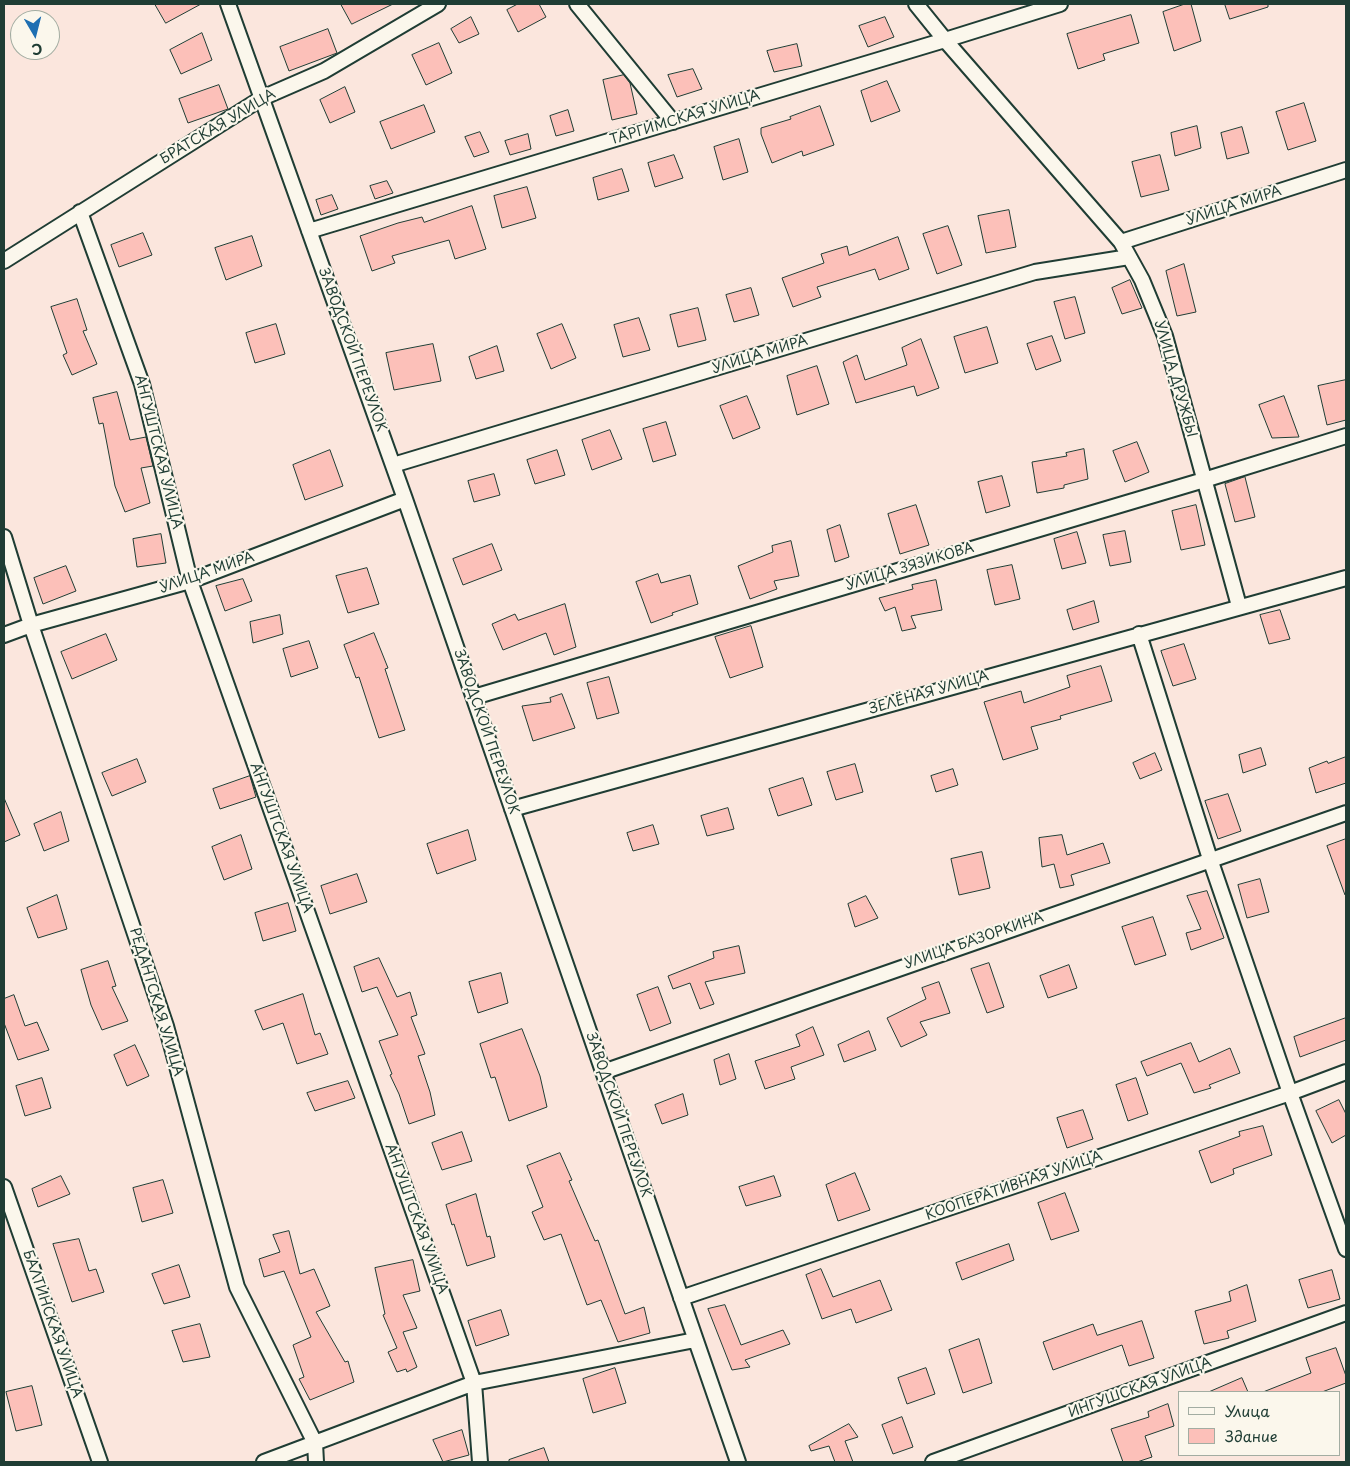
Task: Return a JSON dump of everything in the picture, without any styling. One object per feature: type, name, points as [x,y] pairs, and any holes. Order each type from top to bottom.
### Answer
[{"type":"street","name":"ЗАВОДСКОЙ ПЕРЕУЛОК","points":[[228,4],[405,499],[738,1462]]},
{"type":"street","name":"БРАТСКАЯ УЛИЦА","points":[[4,261],[262,98],[324,71],[438,4]]},
{"type":"street","points":[[577,4],[673,122]]},
{"type":"street","name":"УЛИЦА ДРУЖБЫ","points":[[916,4],[945,40],[1122,242],[1142,280],[1165,336],[1239,606]]},
{"type":"street","name":"ТАРГИМСКАЯ УЛИЦА","points":[[309,231],[1060,4]]},
{"type":"street","name":"УЛИЦА МИРА","points":[[1122,242],[1346,170]]},
{"type":"street","name":"АНГУШТСКАЯ УЛИЦА","points":[[80,212],[142,384],[190,581],[474,1383],[480,1462]]},
{"type":"street","name":"УЛИЦА МИРА","points":[[393,465],[1036,272],[1129,256]]},
{"type":"street","name":"УЛИЦА ЗЯЗИКОВА","points":[[474,697],[1346,436]]},
{"type":"street","name":"УЛИЦА МИРА","points":[[4,635],[31,625],[190,581],[405,499]]},
{"type":"street","name":"РЕДАНТСКАЯ УЛИЦА","points":[[4,537],[31,625],[166,1026],[237,1287],[315,1443],[316,1462]]},
{"type":"street","name":"ЗЕЛЁНАЯ УЛИЦА","points":[[512,809],[1239,606],[1346,578]]},
{"type":"street","points":[[1139,634],[1210,859],[1290,1093],[1346,1249]]},
{"type":"street","name":"УЛИЦА БАЗОРКИНА","points":[[603,1072],[1346,813]]},
{"type":"street","name":"КООПЕРАТИВНАЯ УЛИЦА","points":[[681,1298],[1290,1093],[1346,1072]]},
{"type":"street","name":"БАЛТИНСКАЯ УЛИЦА","points":[[4,1187],[100,1462]]},
{"type":"street","name":"ИНГУШСКАЯ УЛИЦА","points":[[933,1462],[1346,1313]]},
{"type":"street","points":[[264,1462],[474,1383],[695,1340]]},
{"type":"building","points":[[155,4],[201,4],[166,23]]},
{"type":"building","points":[[341,4],[393,4],[352,24]]},
{"type":"building","points":[[518,4],[539,4],[546,17],[518,32],[507,10]]},
{"type":"building","points":[[1185,4],[1191,4],[1201,41],[1174,51],[1163,12]]},
{"type":"building","points":[[1225,4],[1268,4],[1268,7],[1230,19]]},
{"type":"building","points":[[1131,15],[1139,43],[1103,54],[1105,60],[1078,69],[1067,34]]},
{"type":"building","points":[[471,17],[479,34],[459,43],[451,29]]},
{"type":"building","points":[[885,17],[894,37],[868,47],[859,26]]},
{"type":"building","points":[[328,29],[337,53],[289,71],[280,47]]},
{"type":"building","points":[[202,33],[212,60],[181,74],[170,50]]},
{"type":"building","points":[[439,43],[452,73],[426,85],[412,55]]},
{"type":"building","points":[[797,44],[802,66],[774,72],[767,51]]},
{"type":"building","points":[[693,69],[702,89],[677,97],[668,75]]},
{"type":"building","points":[[624,75],[630,83],[637,114],[612,120],[603,80]]},
{"type":"building","points":[[887,81],[900,111],[871,122],[861,91]]},
{"type":"building","points":[[219,85],[228,109],[188,123],[179,99]]},
{"type":"building","points":[[345,87],[355,112],[330,123],[320,100]]},
{"type":"building","points":[[1304,103],[1316,141],[1288,150],[1276,112]]},
{"type":"building","points":[[424,105],[435,132],[391,149],[380,122]]},
{"type":"building","points":[[820,106],[834,145],[803,156],[802,151],[772,163],[761,134],[761,128],[791,119],[790,117]]},
{"type":"building","points":[[568,110],[574,131],[556,136],[550,116]]},
{"type":"building","points":[[1197,126],[1201,148],[1175,156],[1171,133]]},
{"type":"building","points":[[1242,127],[1249,153],[1227,159],[1221,133]]},
{"type":"building","points":[[480,132],[489,152],[474,157],[465,137]]},
{"type":"building","points":[[528,134],[531,149],[510,155],[505,141]]},
{"type":"building","points":[[739,139],[748,172],[723,180],[714,147]]},
{"type":"building","points":[[674,155],[683,178],[655,187],[648,163]]},
{"type":"building","points":[[1160,155],[1169,190],[1141,197],[1132,162]]},
{"type":"building","points":[[622,169],[629,191],[598,200],[593,178]]},
{"type":"building","points":[[387,181],[393,193],[375,199],[370,186]]},
{"type":"building","points":[[527,187],[536,218],[502,228],[494,196]]},
{"type":"building","points":[[332,195],[338,209],[321,215],[316,200]]},
{"type":"building","points":[[472,206],[486,249],[455,259],[449,240],[392,256],[395,263],[372,271],[360,236],[422,217],[424,222]]},
{"type":"building","points":[[1009,210],[1016,247],[986,253],[978,216]]},
{"type":"building","points":[[948,226],[962,265],[937,274],[923,234]]},
{"type":"building","points":[[143,233],[152,255],[119,267],[111,245]]},
{"type":"building","points":[[252,236],[262,266],[226,280],[215,248]]},
{"type":"building","points":[[898,237],[909,269],[879,280],[875,269],[817,287],[821,297],[793,307],[782,278],[824,263],[821,254],[847,246],[849,255]]},
{"type":"building","points":[[1184,264],[1196,312],[1177,316],[1166,271]]},
{"type":"building","points":[[1130,280],[1142,308],[1122,314],[1112,288]]},
{"type":"building","points":[[751,288],[759,315],[734,322],[726,295]]},
{"type":"building","points":[[1075,297],[1085,333],[1065,339],[1054,302]]},
{"type":"building","points":[[77,299],[87,330],[83,331],[97,364],[72,375],[63,355],[67,353],[51,307]]},
{"type":"building","points":[[698,308],[706,340],[678,347],[670,315]]},
{"type":"building","points":[[639,318],[650,350],[623,357],[614,325]]},
{"type":"building","points":[[276,324],[285,354],[255,363],[246,333]]},
{"type":"building","points":[[562,324],[576,358],[551,369],[537,334]]},
{"type":"building","points":[[987,327],[998,363],[965,373],[954,337]]},
{"type":"building","points":[[1052,336],[1061,361],[1036,370],[1027,344]]},
{"type":"building","points":[[921,339],[939,388],[917,396],[914,386],[856,403],[843,362],[857,355],[865,380],[907,365],[902,348]]},
{"type":"building","points":[[433,344],[441,381],[394,390],[386,353]]},
{"type":"building","points":[[497,346],[504,371],[476,379],[469,357]]},
{"type":"building","points":[[817,366],[829,404],[797,415],[787,376]]},
{"type":"building","points":[[1346,380],[1346,420],[1327,425],[1318,386]]},
{"type":"building","points":[[117,392],[130,440],[146,437],[153,466],[141,468],[150,503],[125,512],[115,486],[103,423],[99,424],[93,398]]},
{"type":"building","points":[[747,396],[760,428],[733,439],[720,406]]},
{"type":"building","points":[[1284,396],[1299,437],[1272,438],[1259,405]]},
{"type":"building","points":[[666,422],[676,455],[653,462],[643,429]]},
{"type":"building","points":[[610,430],[622,459],[592,470],[582,440]]},
{"type":"building","points":[[1137,442],[1149,472],[1125,482],[1113,451]]},
{"type":"building","points":[[1084,449],[1088,479],[1064,485],[1064,488],[1037,493],[1032,462],[1067,456],[1066,453]]},
{"type":"building","points":[[330,450],[343,486],[305,500],[293,465]]},
{"type":"building","points":[[557,450],[565,475],[535,484],[527,460]]},
{"type":"building","points":[[494,474],[500,495],[474,502],[468,481]]},
{"type":"building","points":[[1002,476],[1010,506],[986,513],[978,482]]},
{"type":"building","points":[[1245,477],[1255,517],[1235,522],[1225,484]]},
{"type":"building","points":[[916,505],[929,545],[900,554],[888,514]]},
{"type":"building","points":[[1196,505],[1205,545],[1181,550],[1172,511]]},
{"type":"building","points":[[840,525],[849,557],[835,562],[827,530]]},
{"type":"building","points":[[1125,531],[1131,562],[1110,566],[1103,535]]},
{"type":"building","points":[[1077,532],[1086,563],[1062,569],[1054,539]]},
{"type":"building","points":[[161,534],[166,563],[137,567],[133,539]]},
{"type":"building","points":[[791,541],[799,576],[774,581],[777,589],[750,599],[738,566],[773,552],[772,546]]},
{"type":"building","points":[[492,544],[502,570],[463,585],[453,559]]},
{"type":"building","points":[[1012,565],[1020,599],[995,605],[987,570]]},
{"type":"building","points":[[66,566],[76,591],[43,604],[34,578]]},
{"type":"building","points":[[367,568],[379,604],[348,613],[336,576]]},
{"type":"building","points":[[658,574],[661,583],[690,575],[698,604],[651,623],[636,582]]},
{"type":"building","points":[[243,579],[252,601],[225,611],[216,586]]},
{"type":"building","points":[[936,580],[942,610],[911,616],[916,628],[902,631],[895,607],[885,611],[879,598],[913,589],[912,585]]},
{"type":"building","points":[[1094,601],[1099,622],[1073,630],[1067,610]]},
{"type":"building","points":[[565,604],[576,647],[554,655],[546,633],[503,650],[492,624],[515,614],[518,620]]},
{"type":"building","points":[[1280,610],[1290,639],[1269,644],[1260,615]]},
{"type":"building","points":[[280,615],[283,634],[253,643],[250,622]]},
{"type":"building","points":[[751,626],[763,667],[730,678],[715,637]]},
{"type":"building","points":[[374,633],[388,668],[385,669],[405,730],[379,738],[359,677],[356,678],[344,645]]},
{"type":"building","points":[[106,634],[117,660],[72,679],[61,652]]},
{"type":"building","points":[[309,641],[318,668],[291,677],[283,649]]},
{"type":"building","points":[[1184,644],[1196,679],[1173,686],[1161,651]]},
{"type":"building","points":[[1101,666],[1112,701],[1060,716],[1061,719],[1031,727],[1038,749],[1003,760],[984,702],[1021,691],[1024,703],[1070,687],[1067,676]]},
{"type":"building","points":[[609,677],[619,713],[597,719],[587,683]]},
{"type":"building","points":[[562,694],[575,728],[533,741],[522,706],[551,702],[550,698]]},
{"type":"building","points":[[1261,748],[1266,765],[1243,773],[1239,755]]},
{"type":"building","points":[[1155,753],[1162,770],[1140,779],[1133,763]]},
{"type":"building","points":[[1346,757],[1346,783],[1316,793],[1309,768],[1327,761],[1328,763]]},
{"type":"building","points":[[137,759],[146,782],[112,796],[102,773]]},
{"type":"building","points":[[855,764],[863,792],[836,800],[827,772]]},
{"type":"building","points":[[953,769],[958,785],[936,792],[931,776]]},
{"type":"building","points":[[250,776],[256,797],[220,809],[213,789]]},
{"type":"building","points":[[803,778],[812,805],[778,816],[769,789]]},
{"type":"building","points":[[1228,794],[1241,831],[1218,839],[1205,801]]},
{"type":"building","points":[[4,798],[20,835],[4,842]]},
{"type":"building","points":[[728,808],[734,829],[707,836],[701,816]]},
{"type":"building","points":[[61,812],[69,841],[44,851],[34,824]]},
{"type":"building","points":[[653,825],[659,844],[633,851],[627,833]]},
{"type":"building","points":[[468,830],[476,860],[437,874],[427,844]]},
{"type":"building","points":[[241,835],[252,869],[224,880],[212,847]]},
{"type":"building","points":[[1062,835],[1067,855],[1103,843],[1110,863],[1071,875],[1074,885],[1060,888],[1054,864],[1042,867],[1039,838]]},
{"type":"building","points":[[1346,839],[1346,895],[1345,895],[1327,846]]},
{"type":"building","points":[[982,852],[990,888],[959,895],[951,859]]},
{"type":"building","points":[[357,874],[367,902],[330,914],[321,886]]},
{"type":"building","points":[[1260,879],[1269,912],[1247,918],[1238,885]]},
{"type":"building","points":[[1207,891],[1224,938],[1191,950],[1186,933],[1201,929],[1187,896]]},
{"type":"building","points":[[57,895],[67,929],[38,938],[27,908]]},
{"type":"building","points":[[866,896],[878,918],[855,927],[848,904]]},
{"type":"building","points":[[288,903],[296,931],[263,941],[255,913]]},
{"type":"building","points":[[1153,917],[1166,955],[1135,965],[1122,927]]},
{"type":"building","points":[[739,946],[745,973],[705,982],[714,1004],[700,1009],[690,983],[673,989],[668,976],[714,958],[713,952]]},
{"type":"building","points":[[379,958],[397,997],[410,992],[417,1015],[411,1017],[425,1054],[418,1056],[430,1092],[435,1115],[409,1124],[379,1041],[398,1035],[377,987],[362,992],[354,967]]},
{"type":"building","points":[[108,961],[116,986],[112,987],[128,1021],[102,1030],[91,1005],[81,970]]},
{"type":"building","points":[[989,963],[1004,1007],[987,1013],[971,969]]},
{"type":"building","points":[[1069,965],[1077,988],[1048,998],[1040,976]]},
{"type":"building","points":[[501,973],[508,1003],[478,1013],[469,982]]},
{"type":"building","points":[[939,982],[950,1013],[920,1022],[927,1035],[901,1047],[887,1018],[926,999],[922,988]]},
{"type":"building","points":[[658,987],[671,1023],[650,1031],[637,995]]},
{"type":"building","points":[[303,994],[315,1035],[320,1033],[328,1054],[297,1064],[283,1023],[263,1030],[255,1011]]},
{"type":"building","points":[[14,995],[25,1026],[37,1022],[49,1050],[18,1060],[4,1023],[4,999]]},
{"type":"building","points":[[1346,1018],[1346,1040],[1300,1057],[1294,1037]]},
{"type":"building","points":[[813,1027],[824,1055],[791,1067],[795,1079],[765,1089],[755,1061],[800,1046],[796,1035]]},
{"type":"building","points":[[522,1029],[540,1076],[547,1107],[509,1121],[495,1077],[491,1078],[480,1044]]},
{"type":"building","points":[[869,1031],[876,1050],[844,1062],[838,1045]]},
{"type":"building","points":[[1191,1043],[1199,1062],[1230,1048],[1240,1073],[1209,1085],[1211,1088],[1194,1093],[1181,1063],[1147,1076],[1141,1062]]},
{"type":"building","points":[[135,1045],[149,1076],[127,1086],[114,1055]]},
{"type":"building","points":[[729,1054],[736,1079],[720,1085],[714,1060]]},
{"type":"building","points":[[42,1078],[51,1108],[25,1116],[16,1086]]},
{"type":"building","points":[[1136,1078],[1148,1114],[1128,1121],[1116,1085]]},
{"type":"building","points":[[348,1081],[355,1098],[315,1111],[307,1093]]},
{"type":"building","points":[[683,1094],[688,1115],[662,1124],[655,1105]]},
{"type":"building","points":[[1339,1100],[1346,1114],[1346,1135],[1332,1143],[1316,1111]]},
{"type":"building","points":[[1083,1110],[1093,1139],[1067,1148],[1057,1118]]},
{"type":"building","points":[[1263,1126],[1272,1155],[1233,1169],[1234,1174],[1211,1183],[1199,1151],[1240,1136],[1239,1132]]},
{"type":"building","points":[[462,1132],[472,1161],[442,1170],[432,1143]]},
{"type":"building","points":[[560,1153],[572,1180],[569,1181],[595,1241],[598,1240],[625,1314],[644,1307],[650,1333],[618,1342],[601,1300],[587,1305],[561,1234],[544,1240],[532,1212],[543,1207],[527,1166]]},
{"type":"building","points":[[855,1173],[870,1210],[838,1221],[826,1185]]},
{"type":"building","points":[[61,1176],[70,1194],[38,1207],[32,1189]]},
{"type":"building","points":[[774,1176],[781,1196],[746,1206],[739,1187]]},
{"type":"building","points":[[163,1180],[173,1213],[142,1222],[133,1188]]},
{"type":"building","points":[[1065,1193],[1079,1231],[1051,1240],[1038,1203]]},
{"type":"building","points":[[476,1194],[487,1237],[490,1236],[495,1257],[467,1266],[446,1205]]},
{"type":"building","points":[[289,1231],[300,1274],[314,1269],[330,1306],[316,1312],[345,1362],[348,1361],[354,1382],[310,1400],[299,1379],[304,1377],[293,1345],[311,1337],[284,1271],[264,1277],[259,1259],[280,1252],[273,1235]]},
{"type":"building","points":[[79,1239],[89,1271],[96,1269],[104,1292],[72,1302],[53,1244]]},
{"type":"building","points":[[1009,1244],[1014,1260],[962,1280],[956,1263]]},
{"type":"building","points":[[413,1260],[420,1291],[403,1295],[417,1328],[403,1332],[417,1367],[407,1372],[406,1369],[397,1372],[388,1352],[397,1348],[383,1315],[385,1314],[375,1268]]},
{"type":"building","points":[[179,1265],[190,1297],[164,1304],[152,1274]]},
{"type":"building","points":[[821,1269],[833,1297],[880,1280],[892,1310],[856,1323],[851,1309],[822,1319],[806,1275]]},
{"type":"building","points":[[1332,1270],[1340,1299],[1308,1308],[1299,1280]]},
{"type":"building","points":[[1247,1285],[1256,1321],[1227,1331],[1229,1338],[1204,1344],[1195,1311],[1231,1301],[1229,1292]]},
{"type":"building","points":[[725,1305],[741,1345],[783,1330],[790,1344],[745,1360],[750,1367],[732,1370],[708,1309]]},
{"type":"building","points":[[501,1310],[509,1335],[476,1346],[468,1321]]},
{"type":"building","points":[[1142,1321],[1154,1358],[1129,1366],[1122,1345],[1053,1370],[1043,1342],[1093,1324],[1097,1335]]},
{"type":"building","points":[[200,1324],[210,1357],[183,1362],[172,1331]]},
{"type":"building","points":[[979,1339],[992,1383],[963,1393],[949,1350]]},
{"type":"building","points":[[1336,1348],[1346,1376],[1346,1383],[1325,1391],[1266,1391],[1311,1373],[1306,1358]]},
{"type":"building","points":[[615,1368],[626,1403],[593,1413],[583,1379]]},
{"type":"building","points":[[926,1368],[935,1394],[907,1404],[898,1378]]},
{"type":"building","points":[[1242,1378],[1248,1391],[1211,1391]]},
{"type":"building","points":[[32,1386],[42,1425],[16,1431],[6,1392]]},
{"type":"building","points":[[1168,1404],[1174,1426],[1145,1436],[1152,1457],[1137,1462],[1123,1462],[1111,1429],[1149,1417],[1148,1412]]},
{"type":"building","points":[[902,1417],[913,1447],[893,1454],[882,1425]]},
{"type":"building","points":[[849,1424],[858,1437],[845,1441],[853,1462],[835,1462],[829,1446],[811,1451],[809,1446]]},
{"type":"building","points":[[462,1430],[469,1455],[443,1462],[433,1440]]},
{"type":"building","points":[[544,1448],[549,1462],[509,1462],[509,1460]]}]
